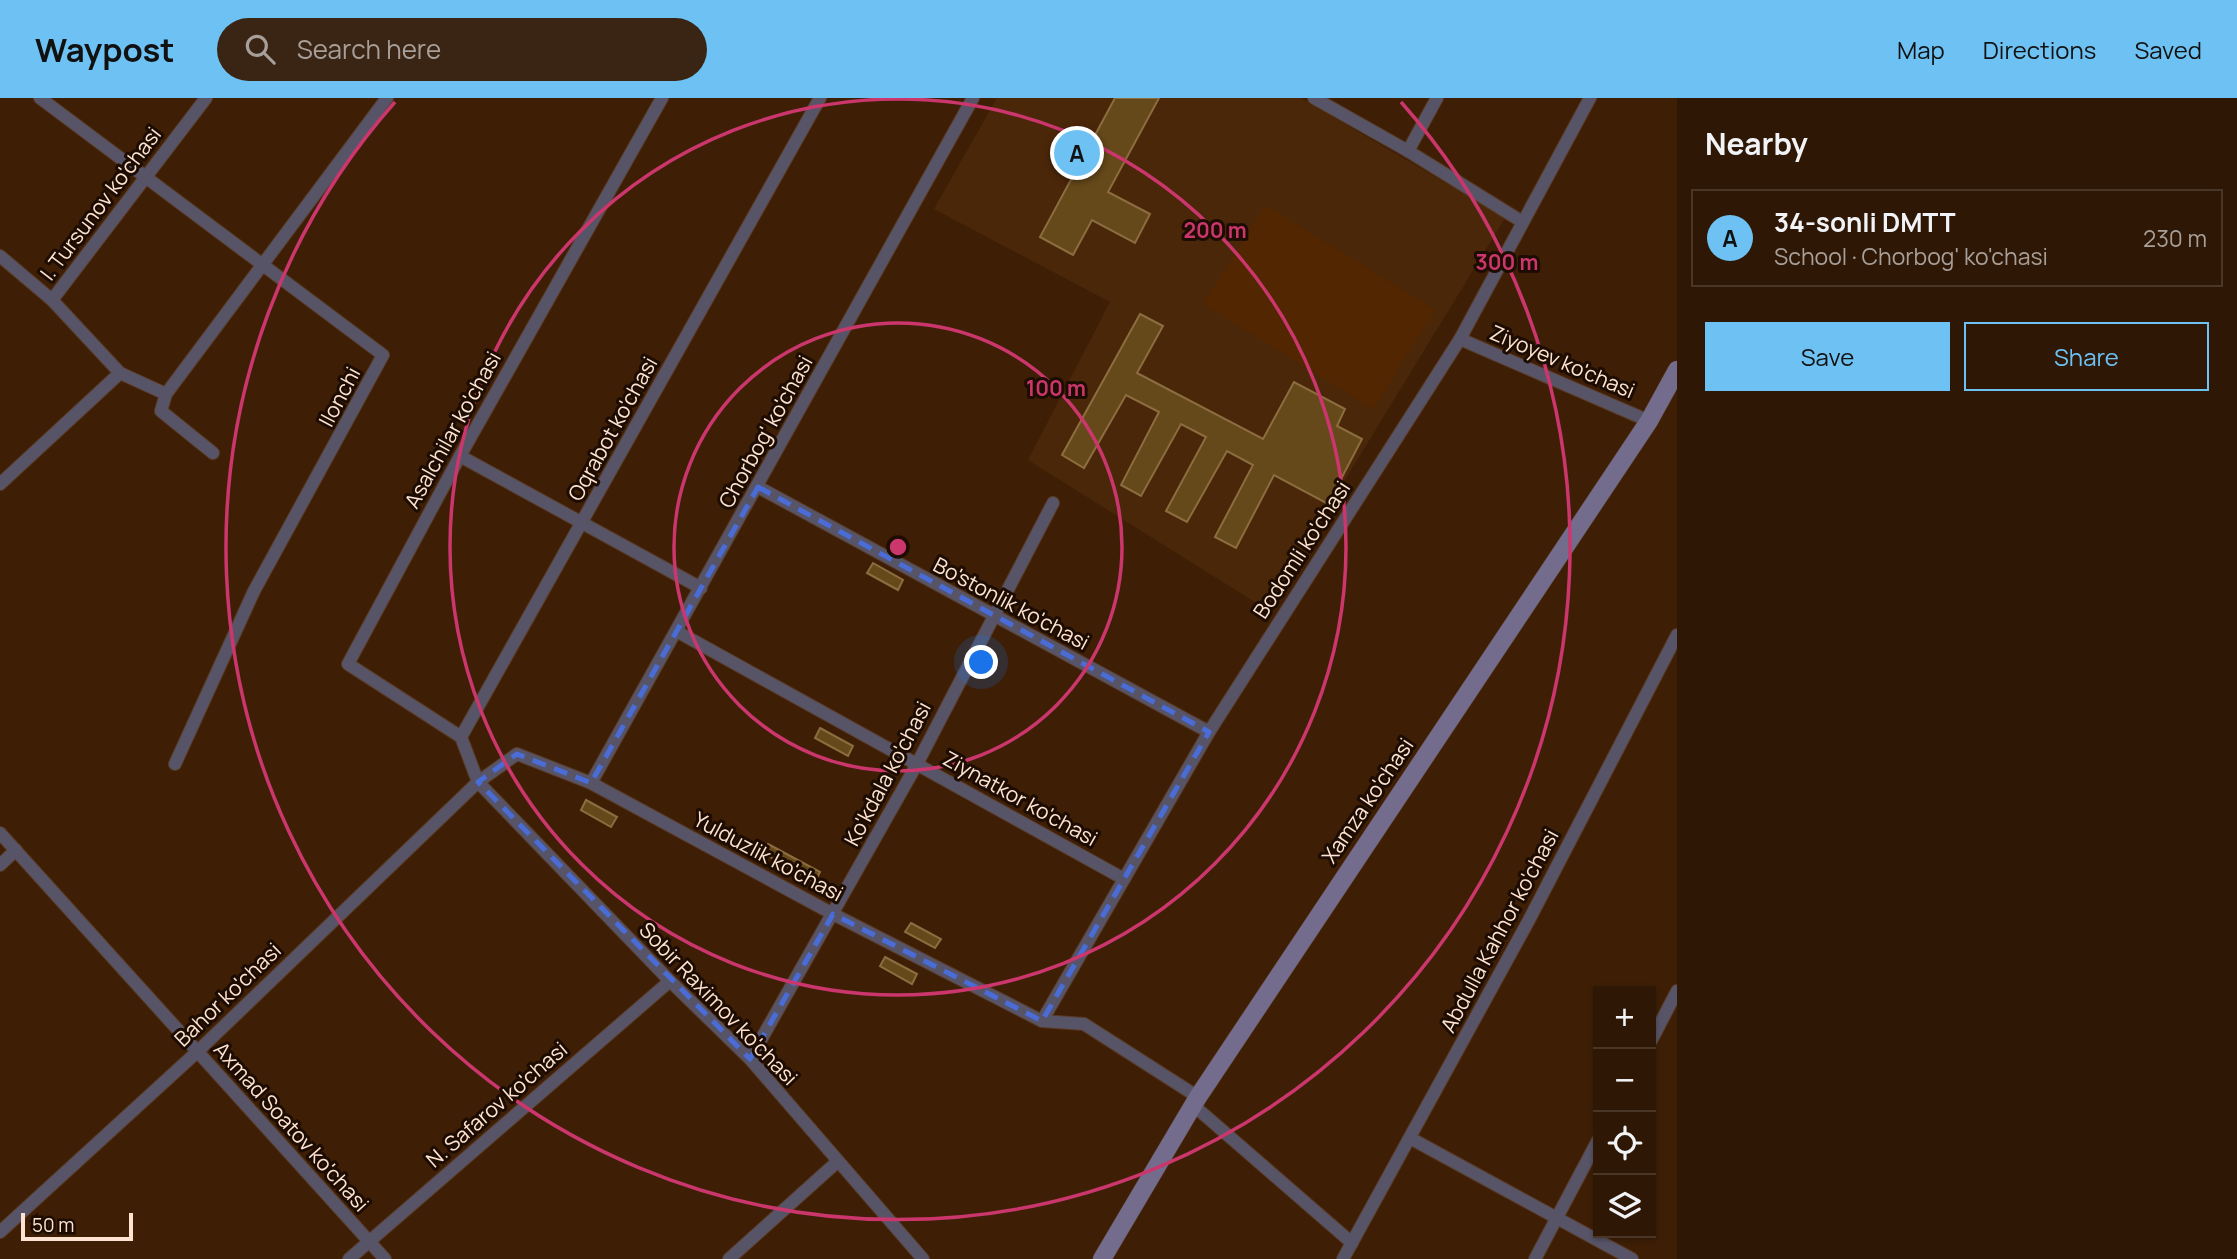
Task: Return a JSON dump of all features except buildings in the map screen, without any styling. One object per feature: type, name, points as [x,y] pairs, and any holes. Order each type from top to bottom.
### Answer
[{"type":"main road","name":"Xamza ko'chasi","points":[[1102,1259],[1195,1101],[1649,421],[1677,370]]},
{"type":"street","name":"Ilonchi","points":[[40,98],[383,355],[254,592],[175,764]]},
{"type":"street","name":"I. Tursunov ko'chasi","points":[[52,300],[206,98]]},
{"type":"street","points":[[213,453],[161,411],[166,394],[387,98]]},
{"type":"street","name":"Asalchilar ko'chasi","points":[[461,737],[348,664],[460,456],[662,98]]},
{"type":"street","name":"Oqrabot ko'chasi","points":[[461,737],[820,98]]},
{"type":"street","name":"Chorbog' ko'chasi","points":[[591,783],[678,632],[973,98]]},
{"type":"street","points":[[1314,98],[1408,151],[1521,221]]},
{"type":"street","points":[[1408,151],[1437,98]]},
{"type":"street","name":"Bodomli ko'chasi","points":[[1042,1021],[1209,732],[1460,339],[1521,221],[1590,98]]},
{"type":"street","points":[[0,256],[52,300],[120,373],[166,394]]},
{"type":"street","name":"Ziyoyev ko'chasi","points":[[1460,339],[1649,421]]},
{"type":"street","points":[[0,484],[120,373]]},
{"type":"street","points":[[460,456],[701,588]]},
{"type":"street","name":"Bo'stonlik ko'chasi","points":[[758,487],[1209,732]]},
{"type":"street","name":"Ko'kdala ko'chasi","points":[[750,1059],[917,764],[1053,503]]},
{"type":"street","name":"Ziynatkor ko'chasi","points":[[678,632],[1124,879]]},
{"type":"street","name":"Abdulla Kahhor ko'chasi","points":[[1343,1259],[1529,920],[1677,635]]},
{"type":"street","points":[[461,737],[478,782]]},
{"type":"street","name":"Yulduzlik ko'chasi","points":[[478,782],[517,754],[591,783],[833,914],[1042,1021]]},
{"type":"street","name":"Sobir Raximov ko'chasi","points":[[478,782],[670,981],[750,1059],[923,1259]]},
{"type":"street","name":"Bahor ko'chasi","points":[[0,1231],[197,1052],[478,782]]},
{"type":"street","name":"Axmad Soatov ko'chasi","points":[[0,833],[385,1259]]},
{"type":"street","points":[[0,864],[16,850]]},
{"type":"street","name":"N. Safarov ko'chasi","points":[[349,1259],[670,981]]},
{"type":"street","points":[[1656,1031],[1677,991]]},
{"type":"street","points":[[1042,1021],[1084,1024],[1195,1101],[1352,1243]]},
{"type":"street","points":[[1410,1138],[1632,1259]]},
{"type":"street","points":[[1535,1259],[1593,1150]]},
{"type":"street","points":[[729,1259],[837,1162]]},
{"type":"highlighted area","points":[[758,487],[1209,732],[1042,1021],[833,914],[750,1059],[478,782],[517,754],[591,783]]},
{"type":"shaded area","points":[[997,98],[1301,98],[1505,218],[1266,609],[1028,460],[1110,302],[934,209]]},
{"type":"shaded area","points":[[1266,205],[1435,310],[1373,409],[1203,304]]},
{"type":"place","name":"34-sonli DMTT","points":[[1077,153]]}]
